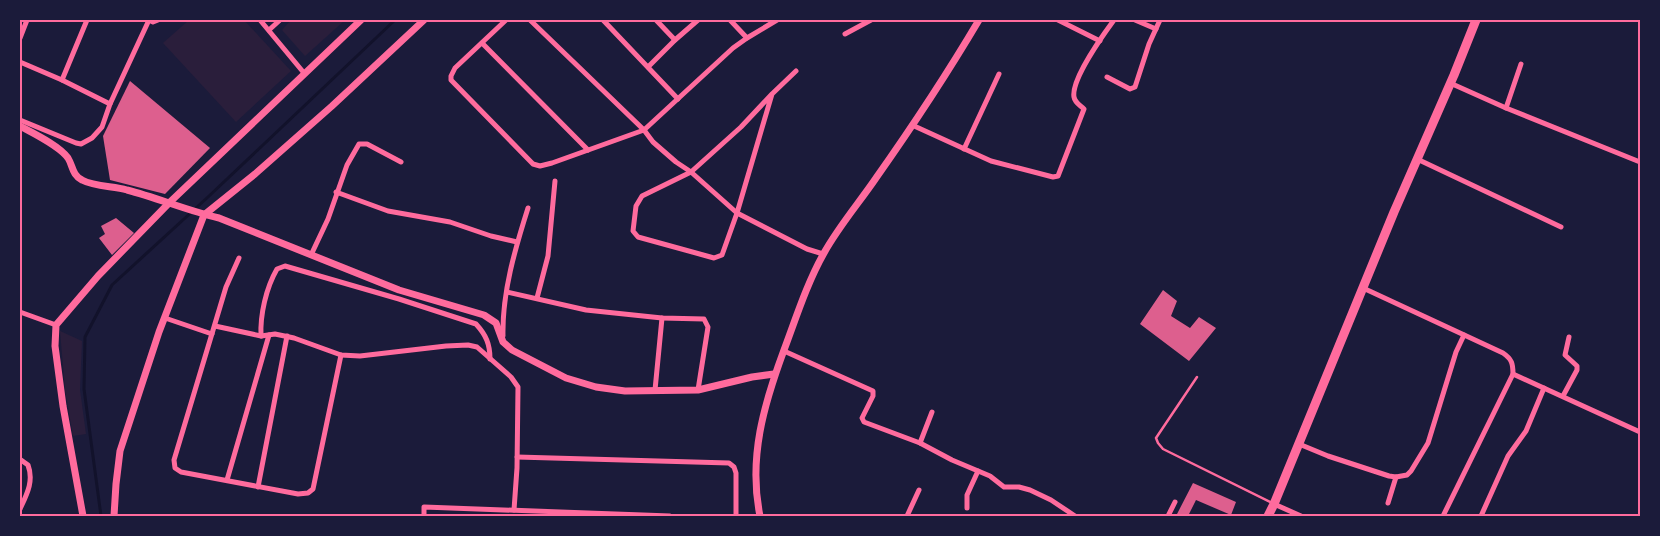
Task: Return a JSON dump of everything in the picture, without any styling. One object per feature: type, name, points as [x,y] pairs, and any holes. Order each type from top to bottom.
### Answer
[{"type":"main road","points":[[1269,516],[1476,20]]},
{"type":"street","points":[[20,38],[27,20]]},
{"type":"street","points":[[62,80],[87,20]]},
{"type":"street","points":[[20,120],[76,143],[81,144],[92,138],[102,127],[110,104],[149,20],[153,22],[158,20]]},
{"type":"street","points":[[260,20],[304,73]]},
{"type":"street","points":[[269,30],[280,20]]},
{"type":"street","points":[[83,516],[63,406],[55,346],[56,324],[98,276],[169,203],[361,20]]},
{"type":"street","points":[[114,516],[120,451],[200,213],[255,174],[332,106],[424,20]]},
{"type":"street","points":[[506,20],[455,68],[451,80],[536,165],[552,163],[644,130],[747,38],[777,20]]},
{"type":"street","points":[[530,20],[644,130],[654,142],[737,213],[807,249],[823,254]]},
{"type":"street","points":[[603,20],[678,99]]},
{"type":"street","points":[[656,20],[675,40]]},
{"type":"street","points":[[648,68],[675,40],[698,20]]},
{"type":"street","points":[[730,20],[747,38]]},
{"type":"street","points":[[845,34],[871,20]]},
{"type":"street","points":[[760,516],[756,476],[757,442],[764,409],[774,374],[823,254],[957,58],[979,20]]},
{"type":"street","points":[[1058,20],[1100,41]]},
{"type":"street","points":[[912,125],[1000,164],[1053,177],[1058,176],[1084,109],[1076,102],[1075,88],[1084,66],[1114,20]]},
{"type":"street","points":[[1135,20],[1156,29]]},
{"type":"street","points":[[1107,77],[1130,88],[1136,87],[1160,20]]},
{"type":"street","points":[[482,43],[588,150]]},
{"type":"street","points":[[20,62],[110,104]]},
{"type":"street","points":[[1506,108],[1521,64]]},
{"type":"street","points":[[772,94],[737,213],[722,255],[714,258],[638,238],[633,231],[636,206],[642,196],[691,172],[741,127],[772,94],[796,71]]},
{"type":"street","points":[[964,149],[999,74]]},
{"type":"street","points":[[1450,83],[1506,108],[1640,162]]},
{"type":"street","points":[[20,126],[46,140],[68,158],[73,172],[83,181],[127,190],[219,218],[399,290],[484,316],[496,323],[503,342],[512,350],[566,378],[596,387],[625,391],[698,390],[752,377],[774,374]]},
{"type":"street","points":[[311,255],[328,218],[347,165],[358,144],[367,144],[401,162]]},
{"type":"street","points":[[1417,159],[1561,227]]},
{"type":"street","points":[[537,298],[548,256],[555,181]]},
{"type":"street","points":[[336,192],[388,211],[450,222],[491,236],[518,242]]},
{"type":"street","points":[[503,342],[507,292],[528,208]]},
{"type":"street","points":[[239,258],[226,287],[174,464],[175,468],[181,472],[298,494],[308,493],[313,490],[342,355]]},
{"type":"street","points":[[261,336],[260,322],[272,277],[277,269],[285,266],[399,299],[476,324],[483,332],[490,346],[490,359]]},
{"type":"street","points":[[1363,288],[1507,356],[1513,364],[1513,374],[1442,516]]},
{"type":"street","points":[[507,292],[586,310],[662,318],[699,318],[704,320],[708,327],[698,390]]},
{"type":"street","points":[[20,312],[56,324]]},
{"type":"street","points":[[165,318],[212,334]]},
{"type":"street","points":[[655,390],[662,318]]},
{"type":"street","points":[[215,326],[261,336],[275,334],[287,336],[342,355],[360,356],[446,346],[468,345],[477,347],[518,386],[514,510]]},
{"type":"street","points":[[227,480],[269,335]]},
{"type":"street","points":[[1298,443],[1328,456],[1396,477],[1407,475],[1428,443],[1456,352],[1464,335]]},
{"type":"street","points":[[258,487],[287,336]]},
{"type":"street","points":[[1563,396],[1577,370],[1577,366],[1565,355],[1569,337]]},
{"type":"street","points":[[784,351],[871,390],[873,396],[862,418],[863,421],[920,442],[952,460],[990,476],[1004,487],[1020,487],[1030,490],[1051,500],[1075,516]]},
{"type":"street","points":[[1513,374],[1640,432]]},
{"type":"street","points":[[1481,516],[1508,456],[1526,430],[1544,388]]},
{"type":"street","points":[[920,442],[932,412]]},
{"type":"street","points":[[517,457],[729,463],[736,472],[736,516]]},
{"type":"street","points":[[20,509],[30,486],[31,477],[28,465],[21,460]]},
{"type":"street","points":[[967,508],[967,495],[978,471]]},
{"type":"street","points":[[1388,503],[1396,477]]},
{"type":"street","points":[[907,516],[919,490]]},
{"type":"street","points":[[1168,516],[1175,502]]},
{"type":"street","points":[[1274,504],[1301,516]]},
{"type":"street","points":[[424,516],[424,507],[670,516]]},
{"type":"lane","points":[[1197,377],[1156,438],[1158,443],[1163,449],[1274,504]]},
{"type":"shaded area","points":[[189,20],[244,20],[291,71],[236,122],[163,43]]},
{"type":"shaded area","points":[[291,20],[345,20],[305,56],[282,30]]},
{"type":"shaded area","points":[[60,331],[82,341],[80,390],[86,434],[73,436],[65,390]]},
{"type":"building","points":[[130,81],[210,148],[165,194],[110,180],[103,136]]},
{"type":"building","points":[[116,218],[134,233],[112,255],[99,238],[105,234],[101,226]]},
{"type":"building","points":[[1163,290],[1177,301],[1171,316],[1190,328],[1199,317],[1216,328],[1189,361],[1140,324]]},
{"type":"building","points":[[1193,483],[1236,502],[1231,515],[1196,500],[1188,516],[1176,516]]},
{"type":"waterway","points":[[101,516],[84,389],[85,337],[112,285],[395,20]]}]
